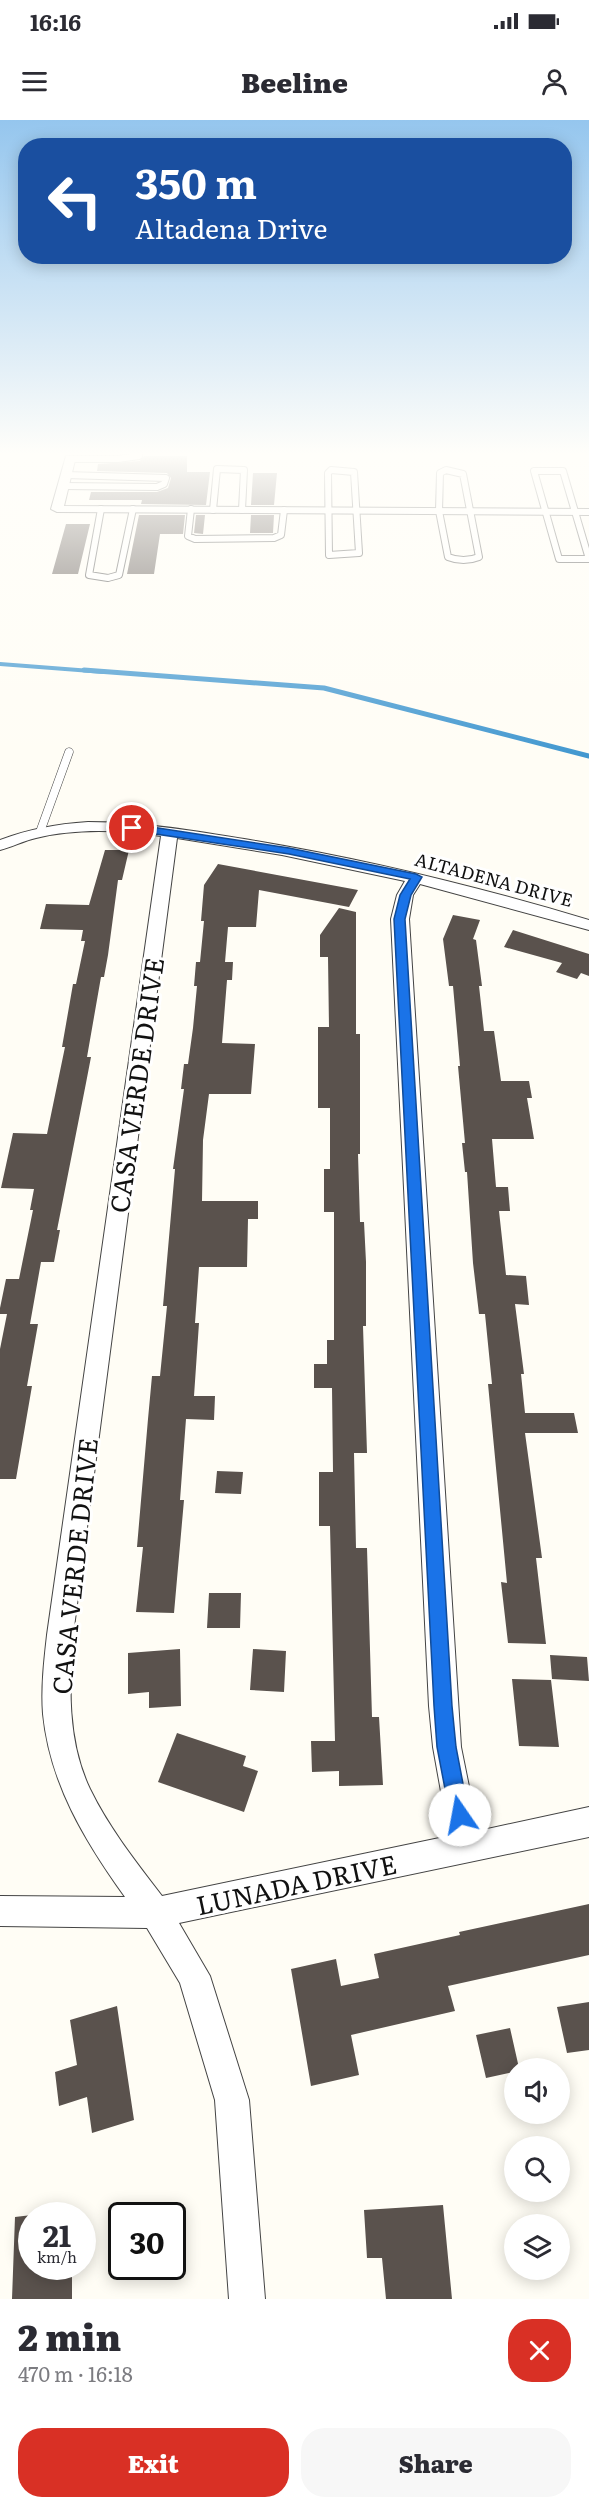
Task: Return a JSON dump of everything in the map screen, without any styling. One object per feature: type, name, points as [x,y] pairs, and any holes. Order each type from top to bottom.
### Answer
[{"type":"street","name":"ALTADENA DRIVE","points":[[0,845],[40,832],[98,825],[170,832],[289,851],[416,877],[589,925]]},
{"type":"street","name":"CASA VERDE DRIVE","points":[[170,832],[57,1671],[57,1712],[63,1751],[77,1794],[103,1840],[155,1913],[194,1976],[232,2100],[248,2299]]},
{"type":"street","points":[[416,877],[405,895],[401,908],[401,943],[443,1706],[447,1747],[466,1846]]},
{"type":"street","name":"LUNADA DRIVE","points":[[0,1911],[155,1913],[589,1822]]},
{"type":"lane","points":[[92,558],[89,575],[99,578],[119,575],[123,558]]},
{"type":"lane","points":[[450,558],[478,558]]},
{"type":"lane","points":[[559,558],[589,559]]},
{"type":"lane","points":[[40,832],[69,752]]},
{"type":"building","points":[[57,558],[82,558],[78,574],[52,574]]},
{"type":"building","points":[[130,558],[156,558],[154,574],[127,574]]},
{"type":"building","points":[[105,850],[129,850],[122,880],[118,880],[108,955],[104,977],[101,977],[87,1057],[91,1057],[57,1230],[60,1230],[54,1262],[41,1262],[30,1324],[38,1324],[27,1386],[32,1386],[16,1479],[0,1479],[0,1349],[7,1314],[0,1314],[0,1308],[6,1279],[19,1279],[33,1210],[30,1210],[34,1189],[1,1188],[13,1133],[47,1134],[65,1047],[62,1047],[73,984],[76,984],[85,941],[81,941],[83,930],[40,929],[46,904],[89,905]]},
{"type":"building","points":[[218,864],[358,890],[349,907],[259,890],[256,927],[228,927],[225,962],[233,962],[232,980],[227,980],[222,1043],[255,1044],[251,1094],[209,1094],[203,1140],[202,1201],[258,1201],[258,1219],[248,1219],[247,1267],[199,1267],[195,1323],[199,1323],[194,1396],[215,1396],[214,1420],[186,1419],[180,1500],[184,1500],[174,1613],[136,1612],[143,1547],[137,1547],[152,1376],[160,1376],[167,1306],[163,1306],[175,1169],[173,1169],[184,1089],[181,1089],[184,1064],[188,1064],[193,1028],[197,986],[194,986],[196,962],[200,962],[204,921],[201,921],[204,885]]},
{"type":"building","points":[[339,908],[356,912],[356,1034],[360,1034],[360,1154],[358,1154],[360,1222],[364,1222],[366,1262],[366,1326],[363,1326],[367,1453],[354,1453],[356,1548],[367,1548],[372,1717],[379,1717],[383,1785],[339,1786],[339,1771],[312,1772],[311,1741],[335,1741],[330,1526],[319,1526],[319,1472],[333,1472],[332,1388],[314,1388],[314,1364],[327,1364],[327,1340],[334,1340],[334,1212],[324,1212],[324,1169],[330,1169],[330,1108],[318,1108],[318,1027],[329,1027],[328,957],[320,957],[320,935]]},
{"type":"building","points":[[453,915],[480,920],[473,939],[476,940],[482,986],[479,986],[484,1031],[494,1031],[501,1081],[529,1081],[532,1098],[527,1098],[534,1139],[492,1139],[496,1187],[508,1187],[510,1211],[499,1211],[506,1275],[526,1276],[529,1305],[515,1304],[524,1374],[521,1374],[525,1413],[574,1413],[578,1433],[525,1433],[542,1558],[536,1558],[546,1644],[508,1643],[501,1582],[507,1583],[488,1384],[492,1384],[485,1314],[479,1314],[473,1263],[467,1172],[465,1172],[462,1143],[465,1143],[453,986],[449,986],[443,939]]},
{"type":"building","points":[[513,930],[589,954],[589,976],[581,973],[577,979],[556,972],[562,963],[504,947]]},
{"type":"building","points":[[217,1471],[243,1472],[241,1494],[215,1493]]},
{"type":"building","points":[[209,1593],[241,1593],[240,1628],[207,1628]]},
{"type":"building","points":[[180,1649],[181,1706],[149,1708],[149,1692],[128,1694],[128,1653]]},
{"type":"building","points":[[253,1649],[286,1651],[284,1692],[250,1690]]},
{"type":"building","points":[[550,1655],[587,1657],[589,1681],[552,1679]]},
{"type":"building","points":[[512,1679],[551,1680],[559,1747],[519,1746]]},
{"type":"building","points":[[177,1733],[246,1756],[243,1766],[258,1771],[244,1812],[158,1782]]},
{"type":"building","points":[[589,1904],[589,1955],[448,1986],[455,2011],[351,2035],[359,2075],[311,2086],[291,1969],[336,1959],[341,1986],[379,1978],[374,1954],[460,1935],[459,1932]]},
{"type":"building","points":[[589,2002],[589,2050],[567,2053],[557,2007]]},
{"type":"building","points":[[117,2006],[134,2120],[92,2133],[87,2097],[59,2106],[55,2072],[77,2065],[70,2020]]},
{"type":"building","points":[[510,2028],[517,2058],[504,2058],[504,2074],[486,2078],[476,2035]]},
{"type":"building","points":[[443,2205],[452,2299],[386,2299],[382,2258],[367,2258],[364,2210]]},
{"type":"building","points":[[15,2217],[18,2217],[18,2280],[72,2280],[72,2299],[12,2299]]},
{"type":"waterway","points":[[0,664],[104,672]]},
{"type":"waterway","points":[[84,670],[324,688],[589,756]]},
{"type":"route","points":[[132,828],[289,851],[416,877],[405,895],[400,919],[443,1706],[447,1747],[460,1815]]}]
